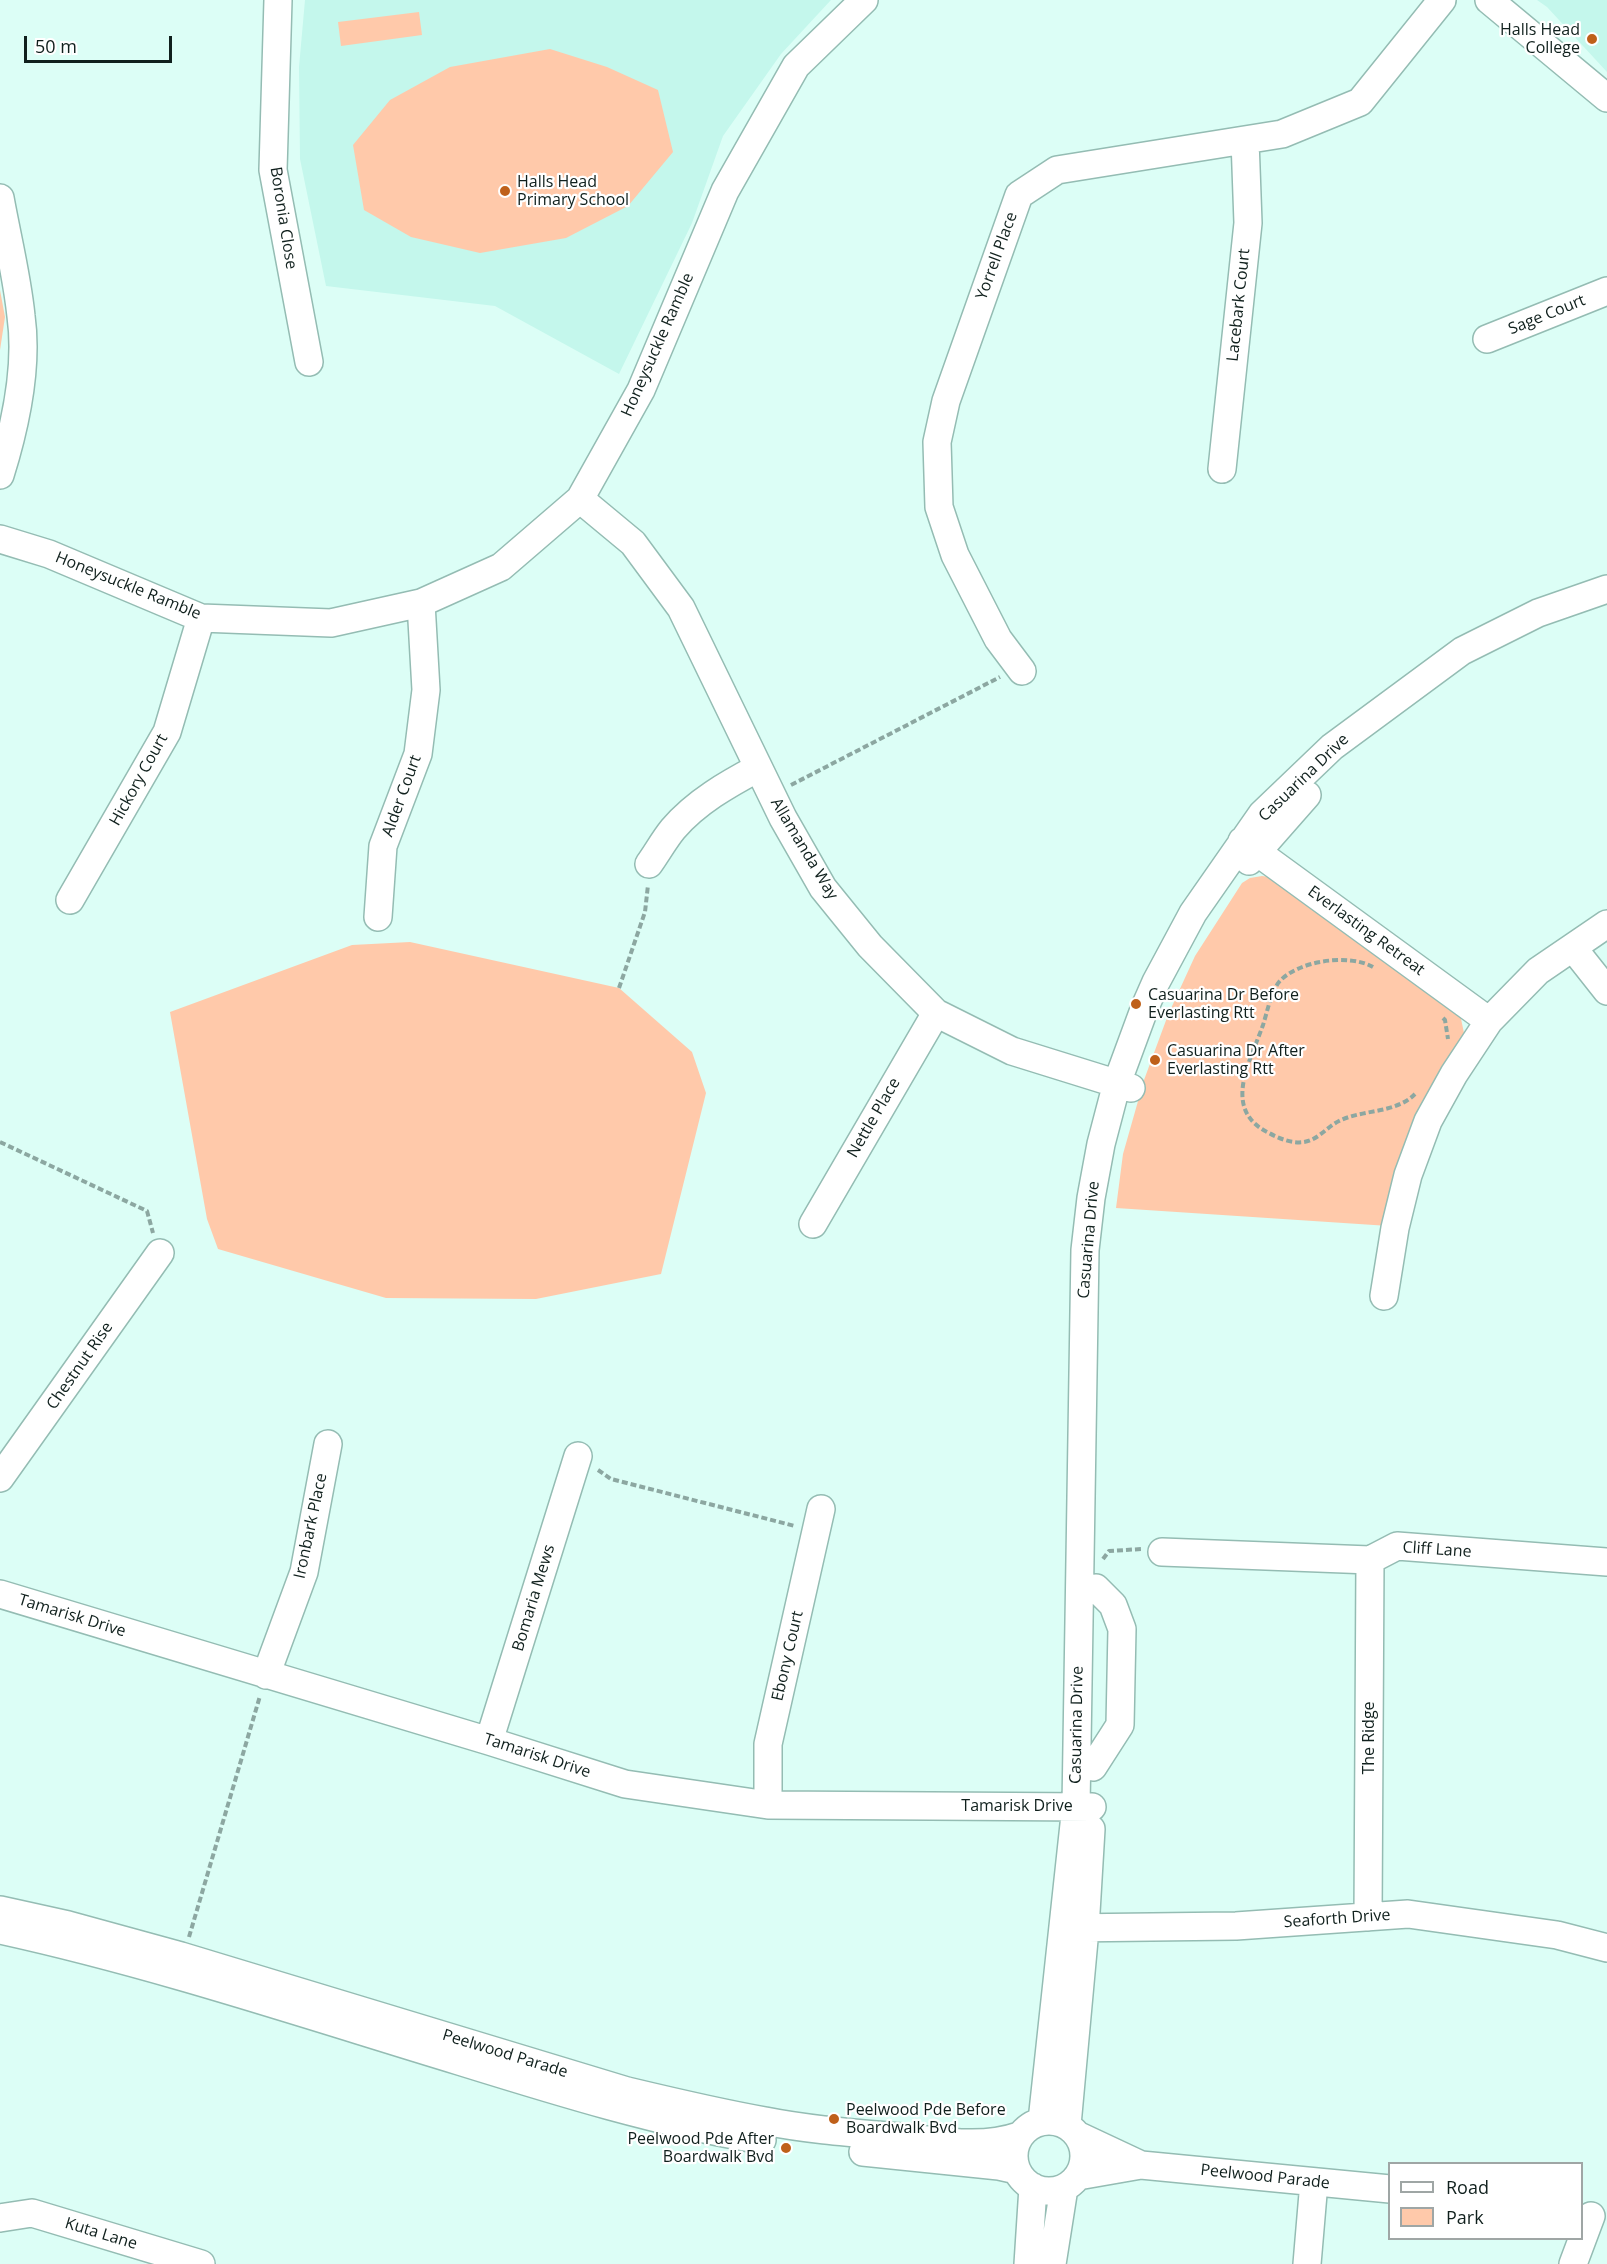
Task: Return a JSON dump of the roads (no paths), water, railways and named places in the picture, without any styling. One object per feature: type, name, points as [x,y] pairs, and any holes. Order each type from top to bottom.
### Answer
[{"type":"street","name":"Boronia Close","points":[[278,0],[273,170],[309,362]]},
{"type":"street","name":"Honeysuckle Ramble","points":[[0,539],[49,554],[201,618],[331,623],[421,603],[501,567],[580,499],[641,390],[725,190],[796,66],[864,0]]},
{"type":"street","name":"Yorrell Place","points":[[1022,671],[998,639],[955,555],[939,507],[937,442],[946,401],[1018,195],[1057,170],[1282,134],[1360,102],[1442,0]]},
{"type":"street","points":[[1489,0],[1607,98]]},
{"type":"street","name":"Lacebark Court","points":[[1222,469],[1248,223],[1245,140]]},
{"type":"street","points":[[0,198],[22,317],[21,381],[10,442],[0,475]]},
{"type":"street","name":"Sage Court","points":[[1487,339],[1607,291]]},
{"type":"street","name":"Allamanda Way","points":[[580,499],[633,543],[681,609],[758,768],[823,888],[870,946],[936,1013],[1012,1052],[1124,1086]]},
{"type":"street","name":"Casuarina Drive","points":[[1249,846],[1262,814],[1332,747],[1462,651],[1538,613],[1607,589]]},
{"type":"street","name":"Alder Court","points":[[378,917],[383,846],[418,754],[426,690],[421,603]]},
{"type":"street","name":"Casuarina Drive","points":[[1062,2127],[1084,1806],[1086,1250],[1095,1176],[1156,982],[1193,913],[1249,846],[1294,809],[1346,759],[1435,689],[1517,640],[1570,618],[1607,606]]},
{"type":"street","name":"Hickory Court","points":[[70,900],[166,732],[201,618]]},
{"type":"street","points":[[649,864],[673,829],[694,809],[720,789],[758,768]]},
{"type":"street","name":"Everlasting Retreat","points":[[1249,846],[1490,1021]]},
{"type":"street","points":[[1384,1296],[1395,1228],[1408,1174],[1428,1121],[1454,1074],[1490,1021],[1538,971],[1607,924]]},
{"type":"street","points":[[1573,948],[1607,991]]},
{"type":"street","name":"Nettle Place","points":[[813,1224],[936,1013]]},
{"type":"street","name":"Casuarina Drive","points":[[1084,1806],[1093,1767],[1099,1273],[1104,1208],[1124,1086]]},
{"type":"street","name":"Chestnut Rise","points":[[0,1478],[160,1253]]},
{"type":"street","name":"Ironbark Place","points":[[266,1676],[304,1572],[328,1444]]},
{"type":"street","name":"Bomaria Mews","points":[[489,1741],[578,1456]]},
{"type":"street","name":"Ebony Court","points":[[768,1805],[768,1744],[818,1520]]},
{"type":"street","name":"Cliff Lane","points":[[1162,1552],[1370,1560],[1397,1546],[1607,1562]]},
{"type":"street","name":"The Ridge","points":[[1368,1917],[1370,1560]]},
{"type":"street","name":"Tamarisk Drive","points":[[0,1594],[625,1784],[768,1805],[1084,1806]]},
{"type":"street","name":"Peelwood Parade","points":[[0,1910],[68,1925],[182,1956],[627,2091],[698,2108],[768,2122],[972,2144],[1001,2142],[1019,2136]]},
{"type":"street","name":"Seaforth Drive","points":[[1074,1929],[1236,1926],[1408,1914],[1557,1935],[1607,1948]]},
{"type":"street","name":"Peelwood Parade","points":[[0,1930],[64,1944],[175,1974],[610,2107],[760,2139],[999,2166],[1025,2179]]},
{"type":"street","points":[[1028,2264],[1025,2179],[1014,2153],[1019,2136],[1034,2124],[1062,2127],[1084,2155],[1071,2182],[1052,2264]]},
{"type":"street","name":"Peelwood Parade","points":[[1062,2127],[1141,2165]]},
{"type":"street","name":"Peelwood Parade","points":[[1071,2182],[1141,2165],[1388,2190]]},
{"type":"street","points":[[1025,2179],[1043,2191],[1054,2191],[1071,2182]]},
{"type":"street","points":[[1307,2264],[1314,2182]]},
{"type":"street","name":"Kuta Lane","points":[[0,2218],[32,2213],[201,2264]]},
{"type":"street","points":[[1573,2264],[1593,2217]]},
{"type":"place","name":"Halls Head College","points":[[1592,39]]},
{"type":"place","name":"Halls Head Primary School","points":[[505,191]]},
{"type":"place","name":"Casuarina Dr Before Everlasting Rtt","points":[[1136,1004]]},
{"type":"place","name":"Casuarina Dr After Everlasting Rtt","points":[[1155,1060]]},
{"type":"place","name":"Peelwood Pde Before Boardwalk Bvd","points":[[834,2119]]},
{"type":"place","name":"Peelwood Pde After Boardwalk Bvd","points":[[786,2148]]}]
